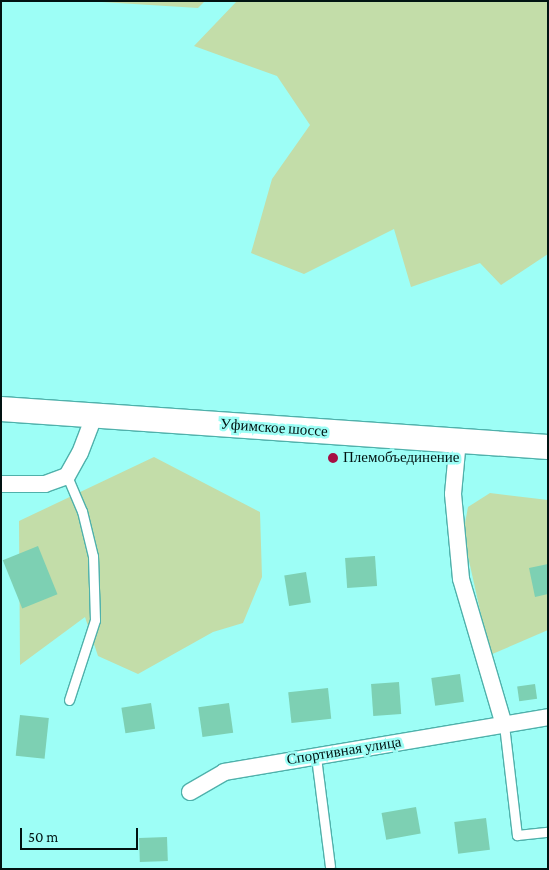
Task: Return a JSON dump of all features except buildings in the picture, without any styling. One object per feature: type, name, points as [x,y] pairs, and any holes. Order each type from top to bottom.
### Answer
[{"type":"main road","name":"Уфимское шоссе","points":[[1,409],[548,447]]},
{"type":"street","points":[[1,484],[45,484],[67,476],[80,453],[94,416]]},
{"type":"street","points":[[458,440],[453,494],[461,580],[504,725]]},
{"type":"street","name":"Спортивная улица","points":[[190,792],[224,772],[548,717]]},
{"type":"lane","points":[[67,476],[82,511],[93,556],[95,620],[69,700]]},
{"type":"lane","points":[[504,725],[516,835],[548,832]]},
{"type":"lane","points":[[316,757],[330,866]]},
{"type":"green space","points":[[86,1],[205,1],[198,8]]},
{"type":"green space","points":[[237,1],[548,1],[548,254],[501,285],[480,263],[411,287],[394,229],[304,274],[251,253],[272,179],[310,125],[277,76],[194,46]]},
{"type":"green space","points":[[154,457],[260,512],[262,577],[243,623],[213,632],[138,674],[98,656],[85,617],[20,665],[19,521]]},
{"type":"green space","points":[[490,493],[548,500],[548,630],[490,655],[463,534],[468,507]]},
{"type":"place","name":"Племобъединение","points":[[333,458]]}]
